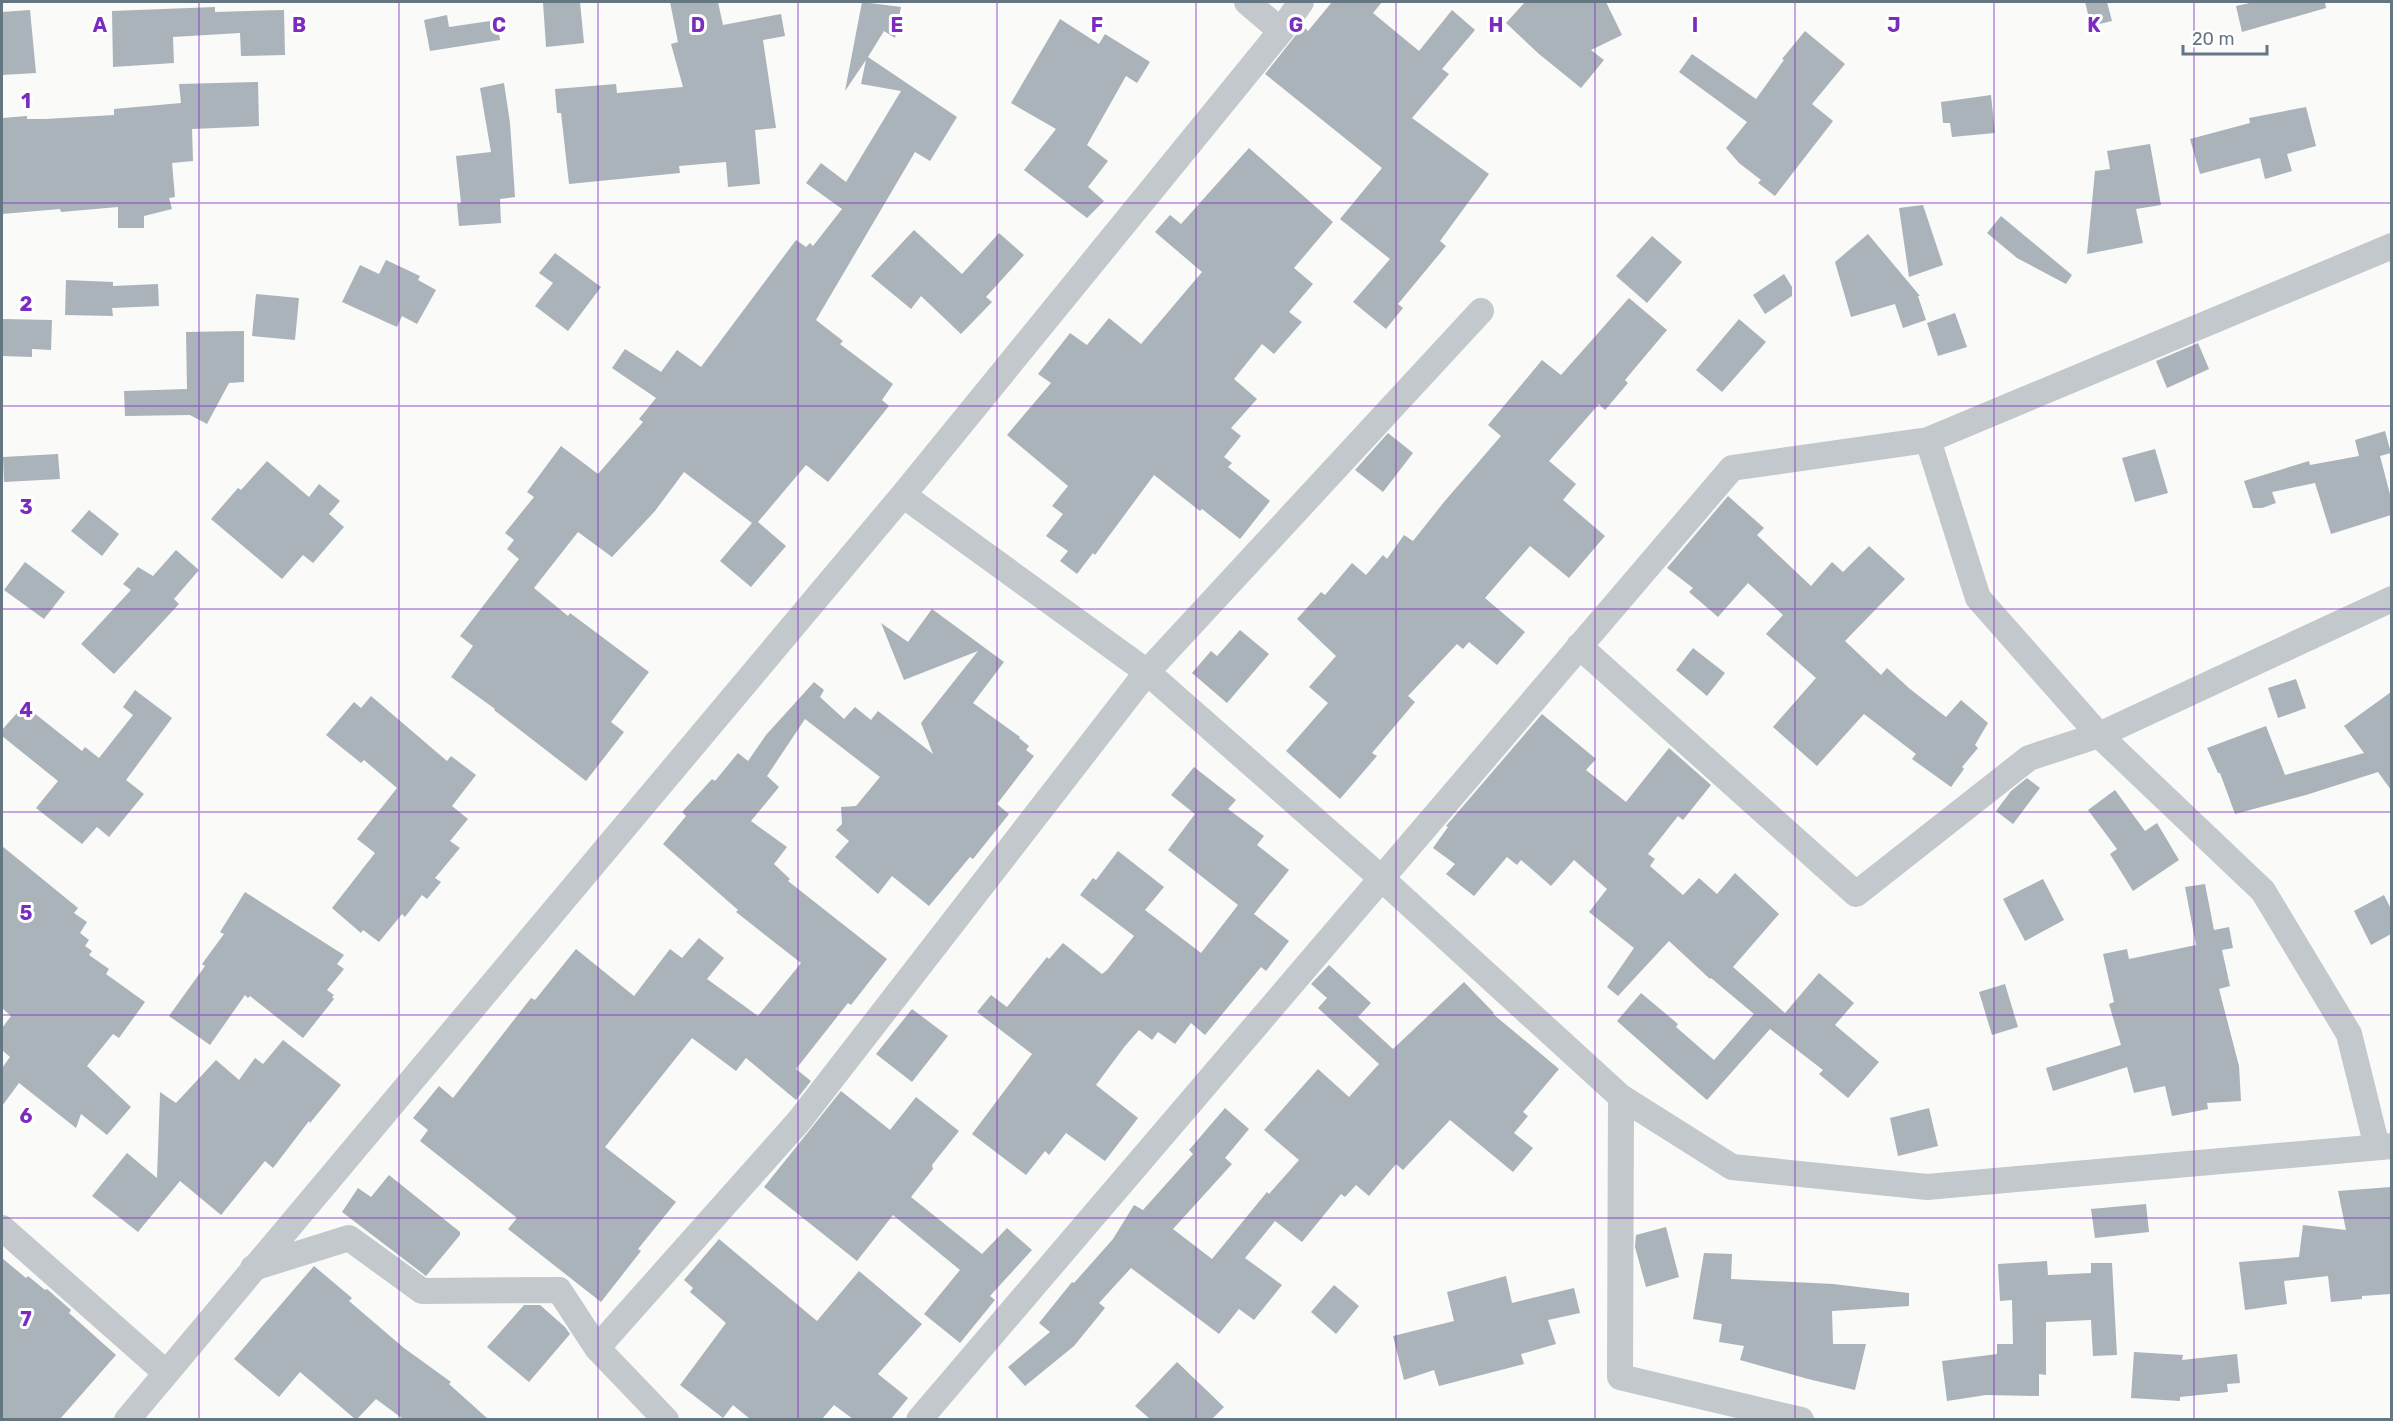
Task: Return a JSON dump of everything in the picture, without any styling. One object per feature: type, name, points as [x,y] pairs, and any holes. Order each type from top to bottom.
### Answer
[{"type":"street","points":[[1247,2],[1281,31]]},
{"type":"street","points":[[126,1419],[903,495],[1281,31],[1301,2]]},
{"type":"street","points":[[919,1419],[1732,468],[1928,440],[2391,246]]},
{"type":"street","points":[[597,1348],[799,1121],[1147,672],[1481,311]]},
{"type":"street","points":[[903,495],[1147,672],[1381,878],[1621,1097],[1732,1167],[1927,1187],[2384,1146],[2349,1034],[2263,891],[2099,735],[1978,598],[1928,440]]},
{"type":"street","points":[[1579,646],[1856,894],[2029,758],[2099,735],[2391,599]]},
{"type":"street","points":[[1621,1097],[1620,1377],[1801,1419]]},
{"type":"street","points":[[2,1228],[165,1371]]},
{"type":"street","points":[[253,1268],[349,1238],[422,1291],[559,1290],[597,1348],[666,1419]]},
{"type":"building","points":[[543,2],[580,2],[584,43],[546,47]]},
{"type":"building","points":[[670,2],[718,2],[723,25],[781,14],[785,36],[763,40],[776,128],[755,130],[760,184],[728,187],[726,162],[679,166],[680,173],[569,184],[561,113],[557,113],[555,89],[616,84],[617,93],[683,87],[671,44],[678,42]]},
{"type":"building","points":[[862,2],[901,7],[895,38],[884,31],[868,57],[957,117],[930,161],[915,152],[816,320],[843,341],[840,344],[893,384],[882,400],[889,406],[828,482],[806,465],[758,522],[786,546],[751,587],[720,561],[752,523],[684,472],[655,511],[612,557],[578,532],[534,588],[568,616],[570,613],[649,672],[611,722],[624,732],[586,781],[451,677],[473,646],[460,636],[519,559],[507,549],[514,540],[505,533],[534,497],[527,492],[561,446],[598,474],[643,422],[639,419],[656,398],[612,368],[625,349],[661,372],[677,350],[701,367],[796,240],[806,247],[810,243],[813,246],[842,209],[806,183],[821,163],[846,182],[901,91],[861,84],[866,60],[845,91]]},
{"type":"building","points":[[1332,2],[1382,2],[1373,13],[1419,51],[1452,10],[1475,30],[1442,69],[1449,74],[1412,118],[1489,174],[1440,241],[1446,246],[1398,304],[1403,308],[1386,329],[1353,302],[1390,259],[1340,219],[1382,168],[1265,74],[1303,26],[1308,31]]},
{"type":"building","points":[[1525,2],[1606,2],[1622,35],[1591,50],[1604,60],[1581,88],[1539,54],[1506,23]]},
{"type":"building","points":[[2085,2],[2107,2],[2112,21],[2091,26]]},
{"type":"building","points":[[2254,2],[2325,2],[2326,8],[2242,32],[2236,6]]},
{"type":"building","points":[[215,7],[215,12],[284,10],[285,55],[241,56],[240,33],[173,37],[174,63],[113,67],[112,11]]},
{"type":"building","points":[[30,10],[36,73],[2,75],[2,12]]},
{"type":"building","points":[[447,15],[449,27],[497,20],[500,40],[430,51],[424,20]]},
{"type":"building","points":[[1060,19],[1099,44],[1105,34],[1150,62],[1137,83],[1126,76],[1087,145],[1108,161],[1088,187],[1104,201],[1087,218],[1024,170],[1056,129],[1011,103]]},
{"type":"building","points":[[1805,31],[1845,64],[1812,104],[1833,121],[1775,196],[1758,183],[1761,180],[1739,163],[1726,148],[1747,122],[1679,72],[1692,54],[1756,99],[1784,60],[1782,59]]},
{"type":"building","points":[[258,82],[259,126],[192,129],[193,161],[172,163],[175,197],[169,198],[172,209],[144,216],[144,228],[118,228],[118,207],[2,214],[2,118],[27,116],[27,119],[45,119],[114,115],[114,109],[181,103],[179,84]]},
{"type":"building","points":[[504,83],[510,123],[515,197],[500,199],[501,223],[459,226],[457,204],[461,203],[456,156],[491,152],[480,88]]},
{"type":"building","points":[[1991,95],[1995,133],[1952,137],[1950,123],[1943,123],[1941,102]]},
{"type":"building","points":[[2306,107],[2316,146],[2287,154],[2292,171],[2265,179],[2260,158],[2200,174],[2190,139],[2250,123],[2249,118]]},
{"type":"building","points":[[2150,144],[2161,205],[2136,209],[2143,243],[2087,254],[2095,171],[2110,169],[2107,151]]},
{"type":"building","points":[[1249,148],[1333,222],[1294,268],[1313,284],[1289,312],[1302,322],[1274,354],[1262,344],[1234,379],[1257,399],[1231,428],[1241,436],[1224,457],[1232,463],[1228,467],[1270,501],[1240,539],[1154,475],[1095,555],[1093,553],[1077,574],[1060,561],[1068,551],[1046,536],[1063,514],[1052,506],[1068,486],[1007,435],[1051,383],[1038,374],[1070,333],[1087,345],[1109,318],[1141,344],[1202,272],[1155,232],[1170,215],[1181,224]]},
{"type":"building","points":[[1923,205],[1943,265],[1909,277],[1899,208]]},
{"type":"building","points":[[2001,216],[2072,275],[2066,284],[2017,258],[1987,233]]},
{"type":"building","points":[[914,230],[962,274],[999,233],[1024,255],[986,297],[992,302],[961,334],[921,296],[911,309],[871,276]]},
{"type":"building","points":[[1868,234],[1920,296],[1918,296],[1926,320],[1903,328],[1895,304],[1851,317],[1835,262]]},
{"type":"building","points":[[1652,236],[1682,262],[1647,303],[1616,276]]},
{"type":"building","points":[[555,253],[601,287],[568,331],[535,306],[553,283],[539,273]]},
{"type":"building","points":[[386,260],[420,276],[418,280],[436,290],[417,324],[402,316],[397,327],[342,302],[360,265],[379,274]]},
{"type":"building","points":[[1784,274],[1792,287],[1792,296],[1765,314],[1753,295]]},
{"type":"building","points":[[66,280],[113,282],[113,286],[158,284],[159,306],[112,308],[113,316],[65,315]]},
{"type":"building","points":[[256,294],[299,298],[295,340],[252,336]]},
{"type":"building","points":[[1629,298],[1667,330],[1625,380],[1628,383],[1605,410],[1599,404],[1549,461],[1576,484],[1563,500],[1605,536],[1569,578],[1530,546],[1485,598],[1525,632],[1497,665],[1469,642],[1463,649],[1457,644],[1408,696],[1415,702],[1372,753],[1377,756],[1340,799],[1286,751],[1328,703],[1309,687],[1336,656],[1297,619],[1321,592],[1325,595],[1352,563],[1366,575],[1383,555],[1387,559],[1404,535],[1413,541],[1501,436],[1488,425],[1542,360],[1561,375]]},
{"type":"building","points":[[1955,313],[1967,347],[1938,356],[1927,323]]},
{"type":"building","points":[[2,319],[52,320],[51,350],[32,349],[32,357],[2,356]]},
{"type":"building","points":[[1739,319],[1766,342],[1722,392],[1696,370]]},
{"type":"building","points":[[244,331],[244,382],[229,383],[207,424],[190,415],[125,416],[124,391],[187,389],[186,332]]},
{"type":"building","points":[[2198,343],[2209,369],[2167,388],[2156,361]]},
{"type":"building","points":[[2385,431],[2391,453],[2380,456],[2391,498],[2391,515],[2331,534],[2315,483],[2272,492],[2276,503],[2262,508],[2253,508],[2244,481],[2309,461],[2310,465],[2359,456],[2355,440]]},
{"type":"building","points":[[1388,433],[1413,453],[1383,492],[1355,470]]},
{"type":"building","points":[[2155,449],[2168,493],[2135,502],[2122,458]]},
{"type":"building","points":[[58,454],[60,479],[4,482],[3,457]]},
{"type":"building","points":[[267,461],[309,497],[319,484],[340,501],[329,514],[344,527],[313,563],[303,555],[282,579],[211,519],[238,488],[241,490]]},
{"type":"building","points":[[1728,496],[1764,528],[1757,535],[1811,586],[1832,562],[1843,572],[1869,546],[1905,579],[1845,641],[1881,675],[1887,668],[1946,717],[1961,700],[1988,723],[1975,745],[1978,748],[1962,767],[1964,769],[1951,787],[1912,759],[1916,754],[1864,714],[1817,766],[1773,727],[1816,678],[1766,634],[1783,615],[1748,583],[1718,617],[1689,592],[1693,588],[1667,568]]},
{"type":"building","points":[[89,510],[119,534],[102,556],[71,531]]},
{"type":"building","points":[[176,550],[199,570],[174,599],[179,604],[114,674],[81,644],[131,590],[123,584],[138,567],[153,576]]},
{"type":"building","points":[[25,562],[65,592],[44,619],[4,590]]},
{"type":"building","points":[[932,609],[1004,662],[973,703],[1020,737],[1029,746],[1026,750],[1034,756],[997,804],[1009,814],[973,859],[970,857],[929,906],[892,876],[878,894],[835,857],[849,841],[836,830],[842,824],[841,807],[856,806],[880,777],[805,719],[767,776],[779,787],[751,821],[787,847],[774,864],[790,879],[788,881],[887,959],[851,1005],[848,1003],[796,1069],[811,1081],[796,1100],[746,1058],[736,1071],[692,1038],[605,1147],[676,1202],[638,1249],[641,1251],[601,1302],[508,1229],[517,1218],[420,1141],[428,1130],[413,1118],[439,1086],[453,1098],[531,998],[535,1000],[576,949],[634,996],[670,949],[682,958],[699,938],[724,958],[707,979],[758,1016],[801,963],[736,912],[738,910],[663,844],[686,816],[682,812],[712,779],[715,781],[738,753],[748,761],[766,735],[814,682],[824,690],[820,697],[844,719],[855,707],[871,720],[878,711],[933,754],[921,723],[978,651],[904,680],[881,623],[908,642]]},
{"type":"building","points":[[1240,630],[1269,654],[1227,703],[1192,673],[1211,651],[1217,656]]},
{"type":"building","points":[[1693,648],[1725,673],[1707,696],[1676,670]]},
{"type":"building","points":[[2296,679],[2306,708],[2278,718],[2268,688]]},
{"type":"building","points":[[135,690],[172,718],[126,780],[144,794],[109,837],[97,827],[82,844],[36,808],[58,781],[2,736],[2,730],[24,705],[82,751],[85,747],[99,758],[133,715],[123,707]]},
{"type":"building","points":[[2391,692],[2391,790],[2378,772],[2235,814],[2220,773],[2207,748],[2266,726],[2285,775],[2364,753],[2344,726]]},
{"type":"building","points":[[371,696],[447,761],[451,756],[476,775],[452,806],[468,819],[450,841],[460,848],[435,878],[441,882],[427,899],[422,895],[405,917],[402,914],[379,942],[363,930],[361,933],[332,908],[375,853],[357,839],[397,788],[364,760],[361,763],[326,735],[354,702],[361,708]]},
{"type":"building","points":[[1542,714],[1596,759],[1586,770],[1626,802],[1669,748],[1711,785],[1683,820],[1678,816],[1648,854],[1655,859],[1650,866],[1683,895],[1699,878],[1717,894],[1735,873],[1779,914],[1733,967],[1785,1013],[1819,973],[1854,1003],[1835,1025],[1879,1062],[1848,1098],[1819,1074],[1823,1070],[1770,1029],[1707,1100],[1671,1069],[1617,1021],[1641,993],[1678,1024],[1676,1027],[1714,1060],[1754,1014],[1710,979],[1669,941],[1618,996],[1607,987],[1634,948],[1589,912],[1607,889],[1574,860],[1551,886],[1521,860],[1517,865],[1507,857],[1474,896],[1446,874],[1455,864],[1433,848],[1448,827],[1446,826]]},
{"type":"building","points":[[1194,767],[1236,800],[1228,809],[1264,836],[1257,845],[1289,870],[1254,914],[1289,941],[1266,971],[1261,967],[1205,1035],[1191,1023],[1175,1044],[1158,1032],[1152,1040],[1139,1030],[1125,1046],[1096,1085],[1138,1118],[1105,1161],[1066,1133],[1049,1155],[1045,1151],[1026,1175],[972,1134],[1032,1054],[977,1012],[991,995],[1007,1007],[1047,957],[1049,959],[1063,943],[1102,974],[1107,970],[1134,936],[1080,895],[1093,878],[1096,880],[1118,851],[1164,887],[1145,910],[1201,953],[1238,905],[1168,850],[1195,814],[1171,795]]},
{"type":"building","points":[[2027,778],[2040,788],[2013,824],[1996,811],[2011,791]]},
{"type":"building","points":[[2115,790],[2145,831],[2157,823],[2179,860],[2133,891],[2110,854],[2117,849],[2088,810]]},
{"type":"building","points":[[2,846],[78,908],[74,913],[87,922],[80,933],[89,940],[85,946],[92,951],[89,955],[109,969],[106,974],[145,1002],[119,1038],[113,1034],[87,1066],[131,1107],[107,1135],[81,1114],[76,1128],[19,1083],[2,1106],[2,1068],[10,1057],[2,1050],[2,1028],[11,1016],[2,1008]]},
{"type":"building","points":[[2043,879],[2064,920],[2025,941],[2003,899]]},
{"type":"building","points":[[2205,884],[2214,930],[2229,927],[2233,948],[2222,950],[2230,986],[2219,989],[2239,1066],[2241,1101],[2207,1103],[2208,1109],[2172,1116],[2165,1086],[2134,1093],[2127,1067],[2053,1091],[2046,1068],[2121,1045],[2109,1004],[2114,1002],[2103,954],[2127,949],[2129,959],[2196,945],[2185,887]]},
{"type":"building","points":[[245,892],[344,955],[337,964],[344,969],[327,990],[334,995],[332,997],[334,999],[303,1038],[250,996],[248,998],[245,995],[210,1045],[169,1016],[205,966],[202,964],[224,934],[220,932]]},
{"type":"building","points":[[2384,895],[2391,909],[2391,934],[2371,945],[2354,911]]},
{"type":"building","points":[[1329,965],[1371,1003],[1358,1017],[1393,1049],[1464,982],[1493,1014],[1559,1069],[1523,1112],[1528,1116],[1514,1133],[1533,1148],[1513,1172],[1450,1120],[1403,1170],[1396,1164],[1369,1196],[1356,1185],[1345,1197],[1341,1194],[1302,1242],[1275,1221],[1245,1258],[1282,1285],[1254,1320],[1239,1309],[1219,1334],[1131,1268],[1099,1303],[1105,1308],[1074,1346],[1025,1386],[1008,1367],[1050,1332],[1039,1323],[1072,1282],[1074,1283],[1113,1239],[1134,1205],[1143,1210],[1193,1154],[1189,1150],[1225,1108],[1249,1129],[1225,1158],[1232,1164],[1173,1229],[1212,1259],[1267,1192],[1269,1194],[1299,1160],[1264,1130],[1318,1069],[1349,1097],[1379,1064],[1318,1008],[1327,998],[1311,984]]},
{"type":"building","points":[[2005,984],[2018,1027],[1992,1035],[1979,992]]},
{"type":"building","points":[[912,1009],[948,1036],[912,1082],[876,1054]]},
{"type":"building","points":[[283,1040],[341,1085],[310,1123],[309,1121],[273,1168],[265,1161],[221,1215],[180,1181],[138,1232],[92,1196],[127,1153],[157,1178],[160,1092],[176,1103],[216,1060],[239,1080],[255,1058],[263,1064]]},
{"type":"building","points":[[841,1091],[890,1130],[916,1097],[959,1131],[932,1165],[933,1169],[911,1197],[982,1254],[1007,1228],[1032,1250],[990,1296],[995,1300],[960,1343],[924,1314],[960,1270],[893,1215],[857,1261],[764,1187]]},
{"type":"building","points":[[1929,1108],[1938,1146],[1898,1156],[1890,1118]]},
{"type":"building","points":[[389,1175],[460,1232],[460,1235],[426,1276],[342,1212],[358,1188],[371,1197]]},
{"type":"building","points":[[2391,1187],[2391,1294],[2362,1296],[2362,1299],[2331,1302],[2328,1276],[2284,1281],[2287,1304],[2245,1310],[2239,1262],[2299,1257],[2303,1225],[2346,1230],[2338,1191]]},
{"type":"building","points":[[2146,1204],[2149,1232],[2095,1238],[2091,1209]]},
{"type":"building","points":[[1666,1227],[1679,1277],[1646,1287],[1635,1247],[1636,1235]]},
{"type":"building","points":[[719,1239],[817,1321],[859,1271],[922,1324],[878,1374],[908,1398],[891,1419],[853,1419],[834,1405],[822,1419],[750,1419],[733,1405],[723,1418],[680,1385],[726,1323],[690,1292],[693,1288],[684,1280]]},
{"type":"building","points":[[1704,1253],[1732,1254],[1731,1279],[1833,1284],[1909,1293],[1909,1306],[1832,1311],[1833,1344],[1866,1344],[1855,1390],[1808,1379],[1740,1360],[1744,1346],[1719,1342],[1722,1324],[1693,1319]]},
{"type":"building","points":[[2,1258],[26,1278],[28,1276],[45,1290],[47,1289],[71,1310],[69,1313],[116,1355],[60,1419],[2,1419]]},
{"type":"building","points":[[2047,1261],[2048,1275],[2091,1273],[2091,1263],[2112,1263],[2117,1355],[2093,1356],[2091,1320],[2046,1322],[2046,1375],[2039,1374],[2039,1396],[1986,1395],[1947,1401],[1942,1361],[1997,1354],[1997,1344],[2013,1344],[2012,1300],[2000,1301],[1998,1264]]},
{"type":"building","points":[[314,1266],[352,1298],[349,1301],[404,1348],[451,1382],[449,1384],[488,1419],[403,1419],[376,1399],[355,1419],[300,1372],[279,1397],[234,1359]]},
{"type":"building","points":[[1506,1276],[1512,1303],[1574,1288],[1580,1313],[1548,1320],[1556,1344],[1521,1354],[1524,1364],[1439,1386],[1434,1370],[1404,1380],[1393,1336],[1454,1321],[1447,1292]]},
{"type":"building","points":[[1334,1285],[1359,1306],[1336,1334],[1311,1312]]},
{"type":"building","points":[[524,1305],[540,1305],[570,1334],[529,1382],[487,1347]]},
{"type":"building","points":[[2134,1352],[2183,1355],[2182,1360],[2237,1354],[2240,1383],[2227,1384],[2228,1392],[2180,1397],[2180,1401],[2131,1398]]},
{"type":"building","points":[[1177,1362],[1224,1407],[1212,1419],[1150,1419],[1135,1406]]}]
